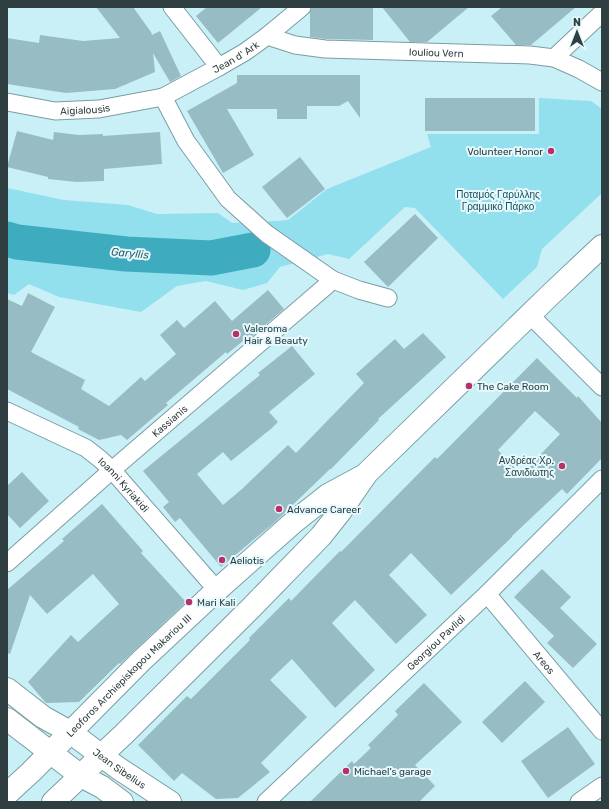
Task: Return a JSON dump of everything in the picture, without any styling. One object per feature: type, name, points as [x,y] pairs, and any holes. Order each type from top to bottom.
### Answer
[{"type":"main road","name":"Leoforos Archiepiskopou Makariou III","points":[[53,802],[252,607],[321,536],[367,473],[602,246]]},
{"type":"main road","name":"Leoforos Archiepiskopou Makariou III","points":[[7,794],[141,661],[217,590],[295,521],[328,495],[367,473]]},
{"type":"main road","name":"Jean Sibelius","points":[[7,689],[43,717],[70,732],[118,768],[170,802]]},
{"type":"main road","points":[[7,719],[81,776],[122,802]]},
{"type":"street","points":[[172,7],[219,67]]},
{"type":"street","name":"Jean d' Ark","points":[[163,97],[245,52],[302,7]]},
{"type":"street","points":[[554,58],[602,13]]},
{"type":"street","name":"Iouliou Vern","points":[[267,36],[295,45],[325,49],[530,55],[554,58],[579,69],[602,82]]},
{"type":"street","points":[[163,97],[186,141],[228,199],[267,234],[333,280],[359,290],[388,298]]},
{"type":"street","name":"Aigialousis","points":[[7,102],[55,111],[99,109],[163,97]]},
{"type":"street","name":"Kassianis","points":[[7,563],[112,470],[333,280]]},
{"type":"street","points":[[530,315],[602,387]]},
{"type":"street","name":"Ioanni Kyriakidi","points":[[7,411],[86,448],[100,459],[112,470],[217,590]]},
{"type":"street","name":"Georgiou Pavlidi","points":[[266,802],[487,594],[602,479]]},
{"type":"street","name":"Areos","points":[[487,594],[602,731]]},
{"type":"street","points":[[579,802],[602,786]]},
{"type":"green space","name":"Ποταμός Γαρύλλης Γραμμικό Πάρκο","points":[[539,98],[591,101],[602,109],[602,193],[542,249],[537,267],[503,299],[415,208],[405,207],[349,259],[328,254],[280,267],[267,283],[243,290],[206,281],[177,286],[141,312],[59,297],[29,284],[14,295],[7,293],[7,188],[64,200],[128,205],[157,214],[218,213],[232,223],[288,220],[327,189],[431,147],[427,134],[539,134]]},
{"type":"building","points":[[96,7],[133,7],[152,35],[160,31],[181,76],[170,82],[153,53],[155,72],[115,89],[66,93],[7,84],[7,38],[39,43],[40,35],[83,41],[120,38]]},
{"type":"building","points":[[207,7],[262,7],[218,43],[196,16]]},
{"type":"building","points":[[312,7],[373,7],[373,40],[326,39],[310,37],[310,12]]},
{"type":"building","points":[[382,7],[469,7],[427,42],[410,42]]},
{"type":"building","points":[[502,7],[576,7],[531,45],[516,45],[491,16]]},
{"type":"building","points":[[237,75],[360,75],[360,118],[348,101],[339,106],[307,106],[307,119],[277,119],[277,109],[227,109],[254,155],[223,173],[187,111],[237,83]]},
{"type":"building","points":[[425,98],[535,98],[535,131],[425,131]]},
{"type":"building","points":[[17,131],[53,140],[54,132],[79,135],[103,134],[103,136],[160,132],[162,164],[104,169],[104,181],[76,182],[48,179],[48,177],[7,167]]},
{"type":"building","points":[[300,157],[325,189],[287,218],[262,187]]},
{"type":"building","points":[[415,214],[438,238],[388,287],[364,262]]},
{"type":"building","points":[[268,290],[284,309],[244,343],[243,341],[227,354],[226,352],[166,403],[168,405],[127,440],[121,435],[99,440],[78,429],[79,427],[7,389],[7,299],[22,306],[28,293],[55,307],[31,352],[85,380],[81,389],[109,406],[141,377],[145,381],[176,354],[160,335],[177,320],[184,328],[215,301],[232,321]]},
{"type":"building","points":[[423,333],[446,357],[378,419],[379,420],[331,469],[275,522],[221,567],[180,518],[175,522],[163,507],[169,502],[143,471],[260,375],[258,373],[292,346],[315,374],[269,412],[278,422],[272,428],[231,461],[223,452],[197,474],[223,505],[288,445],[296,453],[364,383],[356,374],[395,339],[404,349]]},
{"type":"building","points":[[537,358],[577,398],[578,396],[602,423],[602,458],[567,494],[562,489],[451,595],[411,553],[389,575],[427,615],[396,644],[355,600],[332,623],[375,670],[335,708],[292,659],[270,680],[307,717],[261,763],[270,772],[238,798],[216,799],[182,773],[174,781],[138,745],[187,696],[191,699],[250,640],[249,638],[289,598],[291,601],[435,457],[437,459]],"holes":[[[535,411],[560,434],[521,475],[498,450]]]},
{"type":"building","points":[[22,472],[49,501],[20,528],[7,514],[7,486]]},
{"type":"building","points":[[102,504],[143,551],[141,553],[186,602],[79,702],[46,703],[28,682],[71,635],[78,642],[119,604],[93,574],[47,614],[30,595],[10,654],[7,653],[7,590],[64,541],[62,539]]},
{"type":"building","points":[[542,569],[571,597],[560,608],[597,644],[573,668],[547,643],[554,636],[514,597]]},
{"type":"building","points":[[525,681],[545,702],[502,743],[482,722]]},
{"type":"building","points":[[424,683],[462,722],[415,765],[435,786],[419,802],[310,802],[352,761],[354,764],[371,748],[368,745],[398,715],[395,711]]},
{"type":"building","points":[[568,727],[595,764],[548,798],[521,761]]},
{"type":"waterway","name":"Garyllis","points":[[7,239],[17,242],[126,254],[211,258],[253,250]]},
{"type":"place","name":"Volunteer Honor","points":[[551,151]]},
{"type":"place","name":"Valeroma Hair & Beauty","points":[[236,334]]},
{"type":"place","name":"The Cake Room","points":[[469,386]]},
{"type":"place","name":"Ανδρέας Χρ. Σανιδιωτης","points":[[562,466]]},
{"type":"place","name":"Advance Career","points":[[279,509]]},
{"type":"place","name":"Aeliotis","points":[[222,560]]},
{"type":"place","name":"Mari Kali","points":[[189,602]]},
{"type":"place","name":"Michael's garage","points":[[346,771]]}]
